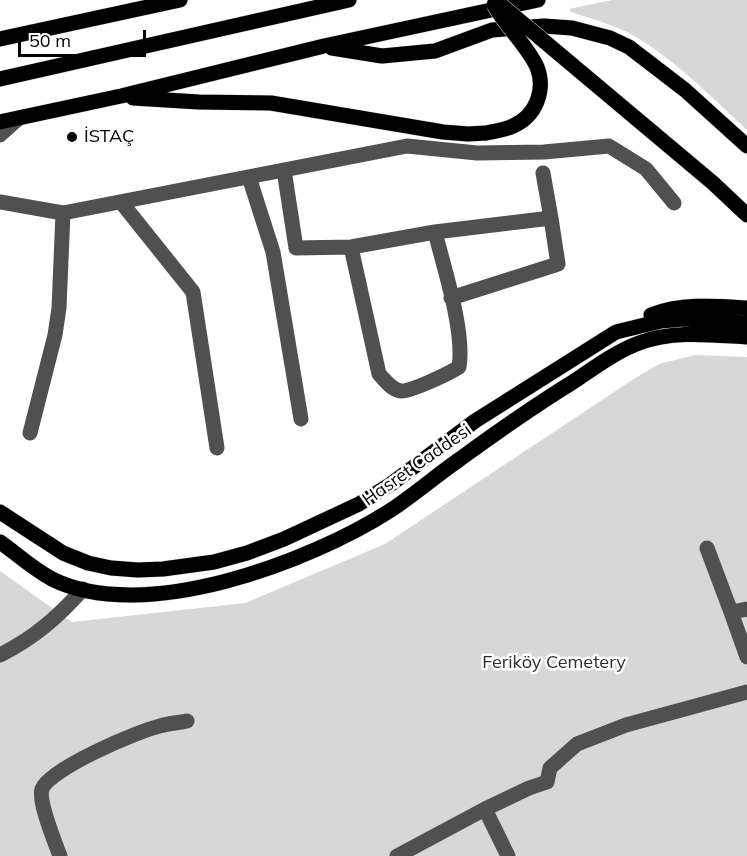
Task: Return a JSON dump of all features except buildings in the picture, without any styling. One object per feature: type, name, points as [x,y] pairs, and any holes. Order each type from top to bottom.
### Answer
[{"type":"main road","points":[[0,39],[180,0]]},
{"type":"main road","points":[[0,80],[349,0]]},
{"type":"main road","points":[[121,96],[188,102],[271,103],[443,132],[468,134],[514,126],[525,119],[537,103],[540,81],[537,68],[493,0]]},
{"type":"main road","points":[[493,0],[712,183],[747,216]]},
{"type":"main road","points":[[0,122],[121,96],[324,46],[538,0]]},
{"type":"main road","points":[[324,46],[382,56],[435,51],[492,30],[544,26],[572,28],[610,38],[629,47],[686,90],[747,146]]},
{"type":"main road","points":[[712,183],[747,208]]},
{"type":"main road","points":[[616,332],[625,325],[675,308],[702,306],[747,308]]},
{"type":"main road","name":"Hasret Caddesi","points":[[0,513],[63,553],[88,563],[111,568],[138,570],[188,567],[247,553],[284,539],[359,504],[475,421],[616,332],[661,321],[683,319],[747,323]]},
{"type":"main road","name":"Hasret Caddesi","points":[[0,542],[53,579],[106,594],[181,591],[225,582],[266,570],[355,530],[392,510],[501,429],[613,356],[639,343],[660,337],[680,335],[747,337]]},
{"type":"main road","points":[[83,589],[88,563]]},
{"type":"lane","points":[[0,135],[19,118]]},
{"type":"lane","points":[[0,202],[63,213],[407,146],[477,153],[544,152],[609,146],[646,169],[674,203]]},
{"type":"lane","points":[[284,170],[296,248]]},
{"type":"lane","points":[[452,298],[558,264],[543,173]]},
{"type":"lane","points":[[249,177],[273,252],[301,419]]},
{"type":"lane","points":[[121,202],[193,292],[218,448]]},
{"type":"lane","points":[[30,433],[55,336],[63,213]]},
{"type":"lane","points":[[273,252],[296,248],[351,248],[435,232],[551,218]]},
{"type":"lane","points":[[351,248],[380,374],[392,388],[401,391],[447,375],[459,367],[462,352],[452,298],[435,232]]},
{"type":"lane","points":[[708,548],[747,657]]},
{"type":"lane","points":[[0,655],[19,645],[55,619],[83,589]]},
{"type":"lane","points":[[731,612],[747,609]]},
{"type":"lane","points":[[397,856],[485,809],[547,782],[550,768],[577,744],[626,725],[747,692]]},
{"type":"lane","points":[[60,856],[42,802],[41,791],[47,780],[65,767],[115,744],[158,726],[187,721]]},
{"type":"lane","points":[[485,809],[508,856]]},
{"type":"green space","points":[[612,0],[747,0],[747,130],[658,51],[627,32],[571,12],[569,9]]},
{"type":"green space","name":"Feriköy Cemetery","points":[[695,355],[747,357],[747,856],[0,856],[0,571],[72,622],[245,603],[385,544],[632,380],[659,364]]},
{"type":"place","name":"İSTAÇ","points":[[72,137]]}]
